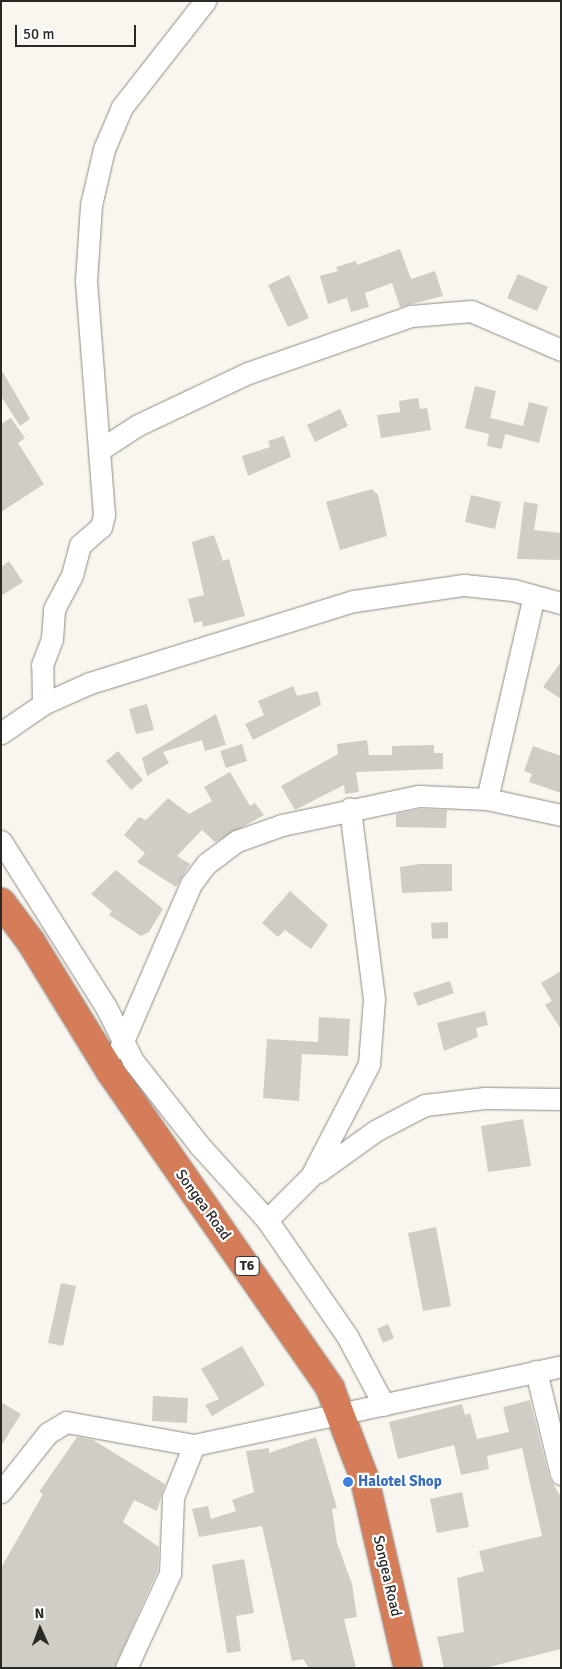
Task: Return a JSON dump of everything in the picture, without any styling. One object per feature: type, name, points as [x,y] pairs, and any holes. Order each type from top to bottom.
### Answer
[{"type":"highway","name":"Songea Road","points":[[1,902],[31,942],[110,1071],[313,1361],[343,1413],[364,1477],[408,1668]]},
{"type":"street","points":[[43,704],[42,665],[52,639],[54,609],[72,575],[80,545],[102,523],[101,449],[85,250],[104,149],[122,107],[205,1]]},
{"type":"street","points":[[101,449],[138,425],[248,373],[411,316],[471,312],[561,350]]},
{"type":"street","points":[[1,733],[43,704],[90,683],[354,601],[464,585],[534,596],[561,604]]},
{"type":"street","points":[[487,799],[534,596]]},
{"type":"street","points":[[110,1071],[183,898],[206,864],[237,841],[256,833],[350,809],[419,796],[487,799],[561,814]]},
{"type":"street","points":[[311,1176],[361,1086],[374,1029],[371,963],[350,809]]},
{"type":"street","points":[[1,841],[106,1007],[122,1042],[176,1118],[267,1220],[347,1336],[384,1405]]},
{"type":"street","points":[[267,1220],[311,1176],[375,1131],[425,1105],[485,1098],[561,1099]]},
{"type":"street","points":[[1,1492],[48,1433],[66,1422],[165,1444],[194,1445],[561,1366]]},
{"type":"street","points":[[536,1372],[561,1474]]},
{"type":"street","points":[[126,1668],[170,1573],[173,1497],[194,1445]]},
{"type":"building","points":[[400,249],[411,279],[435,271],[443,296],[400,307],[392,283],[365,293],[369,307],[351,312],[347,298],[328,304],[320,276],[338,271],[336,267],[356,261],[357,265]]},
{"type":"building","points":[[518,274],[548,287],[537,311],[507,298]]},
{"type":"building","points":[[289,275],[309,318],[288,327],[268,285]]},
{"type":"building","points":[[1,369],[30,419],[20,426],[1,396]]},
{"type":"building","points":[[475,386],[496,391],[490,418],[523,426],[529,402],[548,407],[539,443],[505,434],[502,449],[487,446],[489,434],[465,428]]},
{"type":"building","points":[[418,398],[420,409],[427,408],[431,430],[381,438],[377,415],[400,412],[399,401]]},
{"type":"building","points":[[340,409],[348,426],[315,442],[307,425]]},
{"type":"building","points":[[11,418],[25,438],[18,443],[44,484],[1,512],[1,424]]},
{"type":"building","points":[[284,436],[291,457],[248,476],[242,456],[270,447],[268,441]]},
{"type":"building","points":[[372,489],[378,495],[387,536],[340,550],[326,502]]},
{"type":"building","points":[[471,495],[501,502],[495,529],[465,522]]},
{"type":"building","points":[[524,502],[538,504],[534,530],[561,533],[561,560],[517,559]]},
{"type":"building","points":[[214,535],[223,561],[229,559],[245,616],[203,627],[202,621],[194,623],[188,599],[204,595],[192,542]]},
{"type":"building","points":[[9,561],[23,582],[1,596],[1,567]]},
{"type":"building","points":[[561,662],[561,699],[543,687]]},
{"type":"building","points":[[293,686],[297,696],[318,691],[321,705],[253,740],[245,724],[264,715],[258,701]]},
{"type":"building","points":[[147,704],[154,730],[136,734],[129,709]]},
{"type":"building","points":[[216,714],[226,745],[205,751],[202,740],[163,752],[169,763],[147,776],[142,758]]},
{"type":"building","points":[[367,740],[369,755],[392,755],[392,746],[434,745],[434,753],[443,753],[443,769],[356,772],[359,792],[345,794],[344,785],[295,810],[281,786],[338,754],[337,744]]},
{"type":"building","points":[[242,744],[247,761],[226,768],[220,751]]},
{"type":"building","points":[[533,746],[561,756],[561,793],[529,782],[532,774],[524,771]]},
{"type":"building","points":[[118,751],[143,780],[131,790],[106,761]]},
{"type":"building","points":[[230,772],[250,806],[255,803],[264,815],[215,842],[202,830],[177,856],[190,864],[176,887],[137,862],[145,853],[124,835],[139,817],[146,820],[168,798],[189,814],[212,801],[204,787]]},
{"type":"building","points":[[420,809],[447,810],[446,828],[396,827],[396,814]]},
{"type":"building","points":[[420,864],[452,864],[452,891],[402,893],[400,867]]},
{"type":"building","points":[[116,870],[163,909],[149,932],[141,936],[109,915],[112,911],[91,894]]},
{"type":"building","points":[[290,891],[328,925],[311,949],[285,930],[278,937],[262,923]]},
{"type":"building","points":[[448,922],[448,938],[432,939],[431,923]]},
{"type":"building","points":[[561,971],[561,1029],[545,1005],[552,1001],[541,983]]},
{"type":"building","points":[[450,981],[454,993],[418,1006],[413,993]]},
{"type":"building","points":[[485,1011],[488,1025],[476,1028],[478,1037],[444,1051],[437,1023]]},
{"type":"building","points":[[319,1017],[350,1019],[348,1056],[302,1054],[299,1101],[263,1098],[267,1039],[318,1042]]},
{"type":"building","points":[[523,1119],[531,1166],[488,1172],[481,1126]]},
{"type":"building","points":[[436,1227],[451,1306],[423,1311],[408,1233]]},
{"type":"building","points":[[61,1283],[76,1286],[63,1346],[48,1343]]},
{"type":"building","points":[[388,1324],[394,1338],[383,1343],[377,1329]]},
{"type":"building","points":[[242,1346],[265,1385],[212,1416],[205,1405],[219,1399],[201,1369]]},
{"type":"building","points":[[153,1396],[188,1398],[187,1423],[152,1421]]},
{"type":"building","points":[[530,1400],[549,1477],[561,1497],[561,1649],[485,1668],[444,1668],[437,1637],[464,1632],[457,1578],[484,1571],[479,1551],[542,1536],[522,1448],[487,1456],[489,1469],[461,1475],[454,1445],[398,1459],[389,1422],[462,1404],[465,1415],[470,1413],[477,1439],[509,1432],[503,1407]]},
{"type":"building","points":[[1,1402],[21,1414],[1,1446]]},
{"type":"building","points":[[77,1437],[93,1440],[165,1484],[157,1511],[134,1500],[123,1522],[159,1547],[158,1570],[114,1668],[1,1668],[1,1568],[43,1494],[39,1492]]},
{"type":"building","points":[[316,1437],[337,1508],[332,1509],[337,1543],[352,1584],[357,1617],[344,1619],[356,1668],[309,1668],[303,1659],[292,1661],[262,1526],[199,1537],[192,1509],[208,1506],[211,1519],[236,1511],[232,1500],[254,1492],[246,1451],[269,1448],[269,1453]]},
{"type":"building","points":[[462,1492],[469,1527],[437,1533],[430,1499]]},
{"type":"building","points":[[244,1559],[254,1613],[236,1616],[241,1651],[227,1653],[212,1565]]},
{"type":"place","name":"Halotel Shop","points":[[348,1482]]}]
